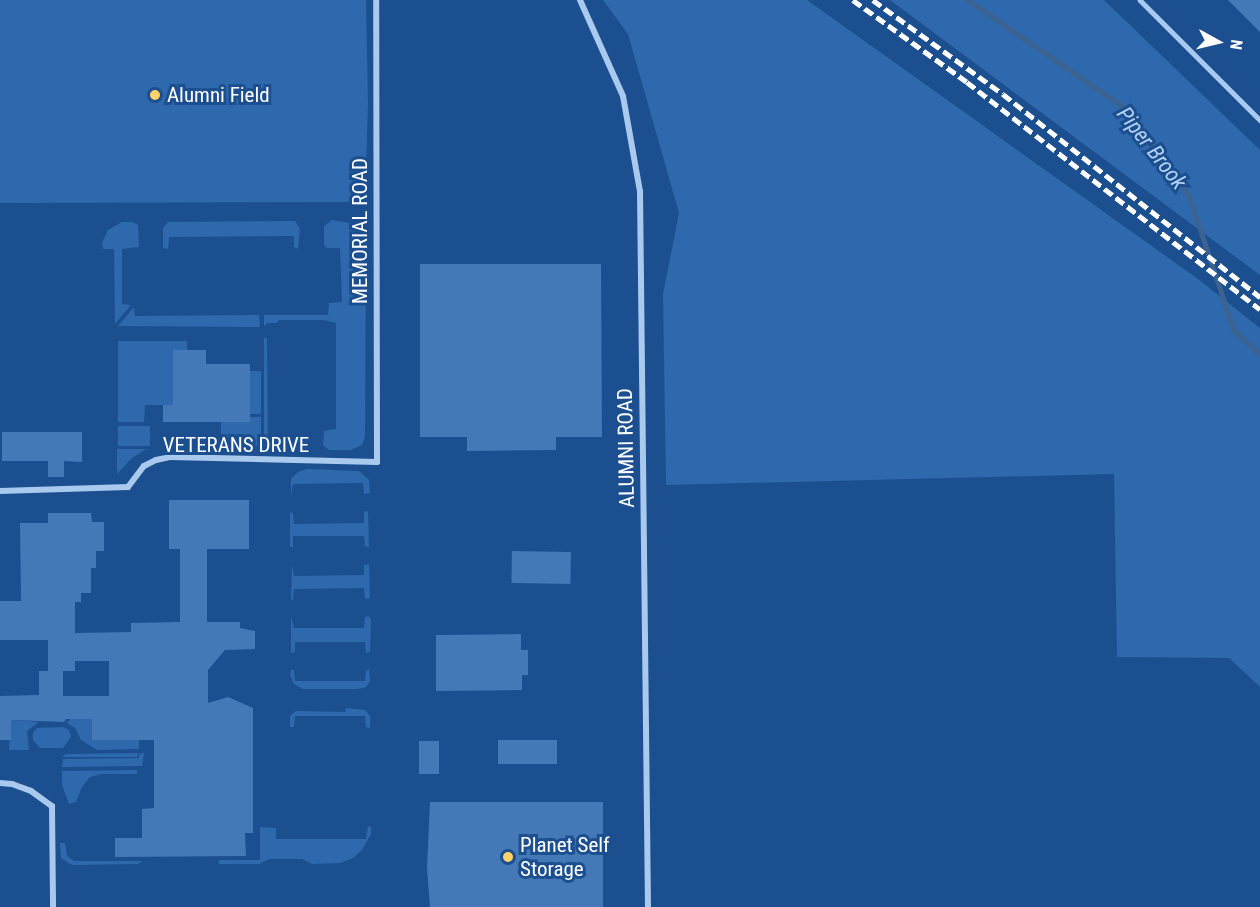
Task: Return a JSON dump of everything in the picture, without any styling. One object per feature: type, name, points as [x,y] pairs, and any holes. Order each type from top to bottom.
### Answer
[{"type":"street","name":"MEMORIAL ROAD","points":[[376,0],[377,462]]},
{"type":"street","name":"ALUMNI ROAD","points":[[580,0],[623,96],[640,191],[648,907]]},
{"type":"street","name":"VETERANS DRIVE","points":[[0,491],[128,487],[144,466],[170,457],[377,462]]},
{"type":"street","points":[[0,783],[12,784],[31,791],[52,806],[53,907]]},
{"type":"lane","points":[[1140,0],[1260,120]]},
{"type":"shaded area","name":"Alumni Field","points":[[0,0],[366,0],[368,103],[365,202],[0,203]]},
{"type":"shaded area","points":[[603,0],[807,0],[1198,279],[1260,328],[1260,687],[1229,658],[1117,657],[1114,474],[666,485],[663,294],[679,213],[628,34]]},
{"type":"shaded area","points":[[890,0],[1104,0],[1260,150],[1260,275]]},
{"type":"shaded area","points":[[332,220],[356,224],[364,233],[366,244],[365,436],[362,445],[351,450],[329,450],[323,445],[324,431],[336,429],[336,323],[323,320],[279,320],[277,323],[267,323],[264,327],[264,315],[328,315],[329,303],[342,302],[340,248],[327,248],[324,245],[324,226]]},
{"type":"shaded area","points":[[295,221],[300,229],[298,249],[294,247],[294,236],[169,237],[168,249],[163,248],[163,228],[168,222]]},
{"type":"shaded area","points":[[122,222],[133,222],[138,225],[139,247],[122,249],[122,304],[131,305],[115,324],[114,249],[103,249],[102,243],[108,230]]},
{"type":"shaded area","points":[[134,307],[135,316],[259,315],[260,327],[118,326]]},
{"type":"shaded area","points":[[264,337],[267,339],[268,441],[278,442],[274,450],[272,443],[264,443]]},
{"type":"shaded area","points":[[118,341],[187,341],[187,350],[173,350],[173,405],[145,405],[144,422],[118,422]]},
{"type":"shaded area","points":[[250,371],[261,371],[261,414],[250,414]]},
{"type":"shaded area","points":[[250,417],[261,417],[261,446],[221,446],[221,422],[249,422]]},
{"type":"shaded area","points":[[118,426],[150,426],[150,446],[118,446]]},
{"type":"shaded area","points":[[117,449],[146,449],[132,458],[117,474]]},
{"type":"shaded area","points":[[307,469],[359,471],[369,480],[370,493],[364,494],[363,483],[293,484],[291,496],[291,479],[298,472]]},
{"type":"shaded area","points":[[368,511],[369,547],[365,546],[364,536],[293,536],[293,547],[290,547],[290,512],[293,513],[294,524],[364,523],[364,512]]},
{"type":"shaded area","points":[[292,564],[294,576],[364,575],[364,565],[369,564],[370,598],[365,599],[364,588],[294,589],[293,600],[291,600]]},
{"type":"shaded area","points":[[291,616],[294,628],[364,628],[365,617],[368,616],[371,619],[370,652],[366,653],[365,642],[295,642],[295,652],[291,653]]},
{"type":"shaded area","points":[[369,669],[370,681],[366,687],[358,689],[303,689],[294,684],[290,675],[291,670],[294,670],[295,681],[365,681],[366,671]]},
{"type":"shaded area","points":[[346,708],[365,710],[370,716],[370,728],[366,727],[365,716],[295,716],[294,727],[290,727],[290,716],[296,711],[345,712]]},
{"type":"shaded area","points":[[70,719],[92,719],[92,740],[139,739],[139,749],[97,750],[81,740],[75,728],[67,723]]},
{"type":"shaded area","points":[[11,720],[39,722],[27,731],[29,750],[9,750]]},
{"type":"shaded area","points":[[63,727],[69,730],[71,737],[63,748],[40,748],[33,740],[33,733],[37,728]]},
{"type":"shaded area","points":[[138,753],[137,757],[62,757],[66,754]]},
{"type":"shaded area","points":[[144,753],[142,766],[62,767],[63,759],[139,758],[139,754]]},
{"type":"shaded area","points":[[137,770],[137,774],[101,774],[90,777],[82,787],[76,802],[69,804],[62,785],[62,771]]},
{"type":"shaded area","points":[[368,826],[371,827],[371,834],[362,850],[353,858],[340,863],[312,864],[302,859],[269,859],[259,864],[219,864],[219,860],[260,860],[260,827],[276,828],[276,839],[366,839]]},
{"type":"shaded area","points":[[60,843],[65,843],[67,856],[74,861],[142,861],[138,864],[72,865],[61,858]]},
{"type":"building","points":[[1228,0],[1260,0],[1260,32]]},
{"type":"building","points":[[420,264],[601,264],[602,437],[556,437],[556,450],[467,451],[467,437],[420,437]]},
{"type":"building","points":[[173,350],[206,350],[206,364],[250,364],[250,422],[163,422],[163,405],[173,405]]},
{"type":"building","points":[[2,432],[82,432],[82,462],[64,461],[64,477],[48,477],[48,461],[2,461]]},
{"type":"building","points":[[169,500],[249,500],[249,549],[207,549],[207,622],[240,622],[240,628],[255,631],[255,649],[225,650],[208,670],[208,703],[228,697],[253,708],[253,833],[245,833],[246,856],[115,857],[115,838],[142,838],[142,809],[154,808],[154,740],[92,740],[92,719],[66,719],[64,722],[11,720],[11,740],[0,740],[0,696],[39,695],[39,671],[48,671],[48,640],[0,640],[0,601],[21,601],[20,523],[48,523],[48,513],[91,513],[92,522],[104,522],[104,551],[96,551],[96,568],[91,568],[91,593],[81,593],[81,602],[75,602],[75,633],[131,632],[131,623],[180,622],[180,549],[169,549]],"holes":[[[75,661],[109,661],[109,696],[63,696],[63,671],[75,671]]]},
{"type":"building","points":[[512,551],[571,552],[570,584],[511,583]]},
{"type":"building","points":[[521,634],[521,650],[528,650],[528,675],[522,675],[522,690],[436,691],[436,635]]},
{"type":"building","points":[[498,740],[557,740],[557,764],[498,764]]},
{"type":"building","points":[[419,741],[439,741],[439,774],[419,774]]},
{"type":"building","name":"Planet Self Storage","points":[[430,802],[603,802],[603,907],[430,907],[427,868]]},
{"type":"waterway","name":"Piper Brook","points":[[968,0],[1118,103],[1189,195],[1234,330],[1260,354]]},
{"type":"railway","points":[[853,0],[967,82],[1260,309]]},
{"type":"railway","points":[[873,0],[1003,94],[1260,297]]},
{"type":"place","name":"Alumni Field","points":[[155,95]]},
{"type":"place","name":"Planet Self Storage","points":[[508,857]]}]
